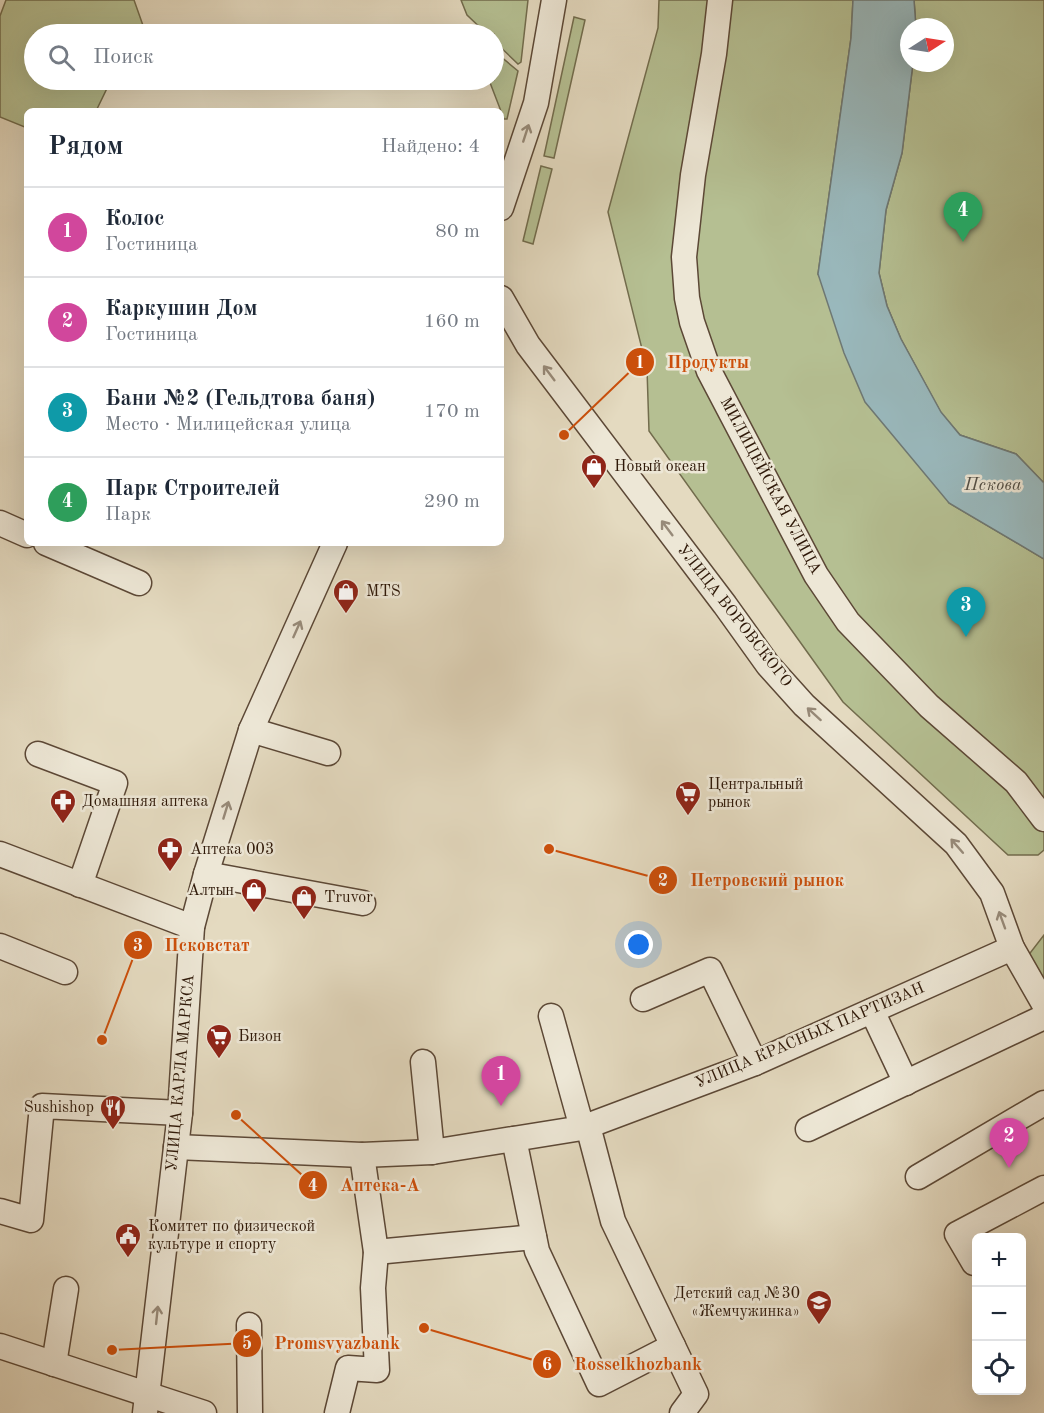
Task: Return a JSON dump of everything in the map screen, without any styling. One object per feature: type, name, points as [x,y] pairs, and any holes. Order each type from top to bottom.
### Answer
[{"type":"street","points":[[504,199],[536,103],[554,0]]},
{"type":"street","name":"МИЛИЦЕЙСКАЯ УЛИЦА","points":[[720,0],[714,54],[693,175],[684,257],[687,298],[703,355],[749,449],[816,575],[848,622],[929,706],[1016,782],[1044,819]]},
{"type":"street","name":"УЛИЦА ВОРОВСКОГО","points":[[504,303],[528,345],[725,605],[768,666],[804,705],[956,844],[992,892],[1012,948],[1044,1004]]},
{"type":"street","points":[[0,523],[24,534]]},
{"type":"street","points":[[53,546],[139,583]]},
{"type":"street","name":"УЛИЦА КАРЛА МАРКСА","points":[[146,1403],[180,1113],[192,927],[251,730],[335,546]]},
{"type":"street","points":[[251,730],[328,753]]},
{"type":"street","points":[[38,754],[115,783],[80,885]]},
{"type":"street","points":[[0,855],[192,927]]},
{"type":"street","points":[[206,874],[363,903]]},
{"type":"street","points":[[0,946],[65,972]]},
{"type":"street","name":"УЛИЦА КРАСНЫХ ПАРТИЗАН","points":[[176,1147],[362,1155],[432,1152],[585,1127],[755,1064],[1012,948]]},
{"type":"street","points":[[644,999],[710,970],[755,1064]]},
{"type":"street","points":[[872,1011],[906,1083]]},
{"type":"street","points":[[551,1016],[613,1221],[696,1394],[682,1413]]},
{"type":"street","points":[[808,1129],[1044,1017]]},
{"type":"street","points":[[423,1062],[432,1152]]},
{"type":"street","points":[[918,1177],[1044,1103]]},
{"type":"street","points":[[0,1211],[31,1220],[42,1106],[180,1113]]},
{"type":"street","points":[[514,1139],[537,1251],[599,1384],[674,1346]]},
{"type":"street","points":[[337,1413],[348,1368],[377,1370],[373,1288],[376,1252],[362,1155]]},
{"type":"street","points":[[972,1260],[957,1234],[1044,1188]]},
{"type":"street","points":[[376,1252],[534,1238]]},
{"type":"street","points":[[54,1364],[66,1288]]},
{"type":"street","points":[[249,1325],[250,1413]]},
{"type":"street","points":[[0,1346],[54,1364],[146,1403],[204,1413]]},
{"type":"green space","points":[[6,0],[134,0],[142,24],[24,24],[24,90],[106,90],[97,108],[24,108],[24,127],[0,117],[0,16]]},
{"type":"green space","points":[[461,0],[528,0],[521,62],[518,64],[504,51],[504,24],[476,24],[467,15]]},
{"type":"green space","points":[[659,0],[853,0],[851,38],[818,274],[949,503],[1044,559],[1044,850],[1038,855],[1008,855],[843,702],[649,431],[647,369],[608,212],[658,28]]},
{"type":"green space","points":[[914,0],[1044,0],[1044,483],[1016,454],[960,435],[941,413],[901,339],[887,306],[879,273],[886,210],[902,153],[912,72],[954,72],[954,18],[915,18]]},
{"type":"green space","points":[[574,17],[585,20],[554,158],[544,156]]},
{"type":"green space","points":[[504,59],[518,71],[507,119],[504,119],[504,108],[500,108],[493,90],[504,90]]},
{"type":"green space","points":[[541,166],[552,169],[533,244],[523,241]]},
{"type":"green space","points":[[1044,935],[1044,989],[1027,957]]},
{"type":"water","name":"Пскова","points":[[853,0],[914,0],[915,18],[900,18],[900,72],[912,72],[902,153],[886,210],[879,273],[887,306],[901,339],[941,412],[960,435],[1016,454],[1044,483],[1044,559],[949,503],[865,402],[844,353],[818,274],[851,38]]},
{"type":"place","name":"Парк Строителей","points":[[963,242]]},
{"type":"place","name":"Продукты","points":[[564,435]]},
{"type":"place","name":"Новый океан","points":[[594,490]]},
{"type":"place","name":"MTS","points":[[346,615]]},
{"type":"place","name":"Бани №2 (Гельдтова баня)","points":[[966,637]]},
{"type":"place","name":"Центральный рынок","points":[[688,817]]},
{"type":"place","name":"Домашняя аптека","points":[[63,825]]},
{"type":"place","name":"Петровский рынок","points":[[549,849]]},
{"type":"place","name":"Аптека 003","points":[[170,873]]},
{"type":"place","name":"Алтын","points":[[254,914]]},
{"type":"place","name":"Truvor","points":[[304,921]]},
{"type":"place","name":"Псковстат","points":[[102,1040]]},
{"type":"place","name":"Бизон","points":[[219,1060]]},
{"type":"place","name":"Колос","points":[[501,1106]]},
{"type":"place","name":"Аптека-А","points":[[236,1115]]},
{"type":"place","name":"Sushishop","points":[[113,1131]]},
{"type":"place","name":"Каркушин Дом","points":[[1009,1168]]},
{"type":"place","name":"Комитет по физической культуре и спорту","points":[[128,1259]]},
{"type":"place","name":"Детский сад №30 «Жемчужинка»","points":[[819,1326]]},
{"type":"place","name":"Rosselkhozbank","points":[[424,1328]]},
{"type":"place","name":"Promsvyazbank","points":[[112,1350]]}]
